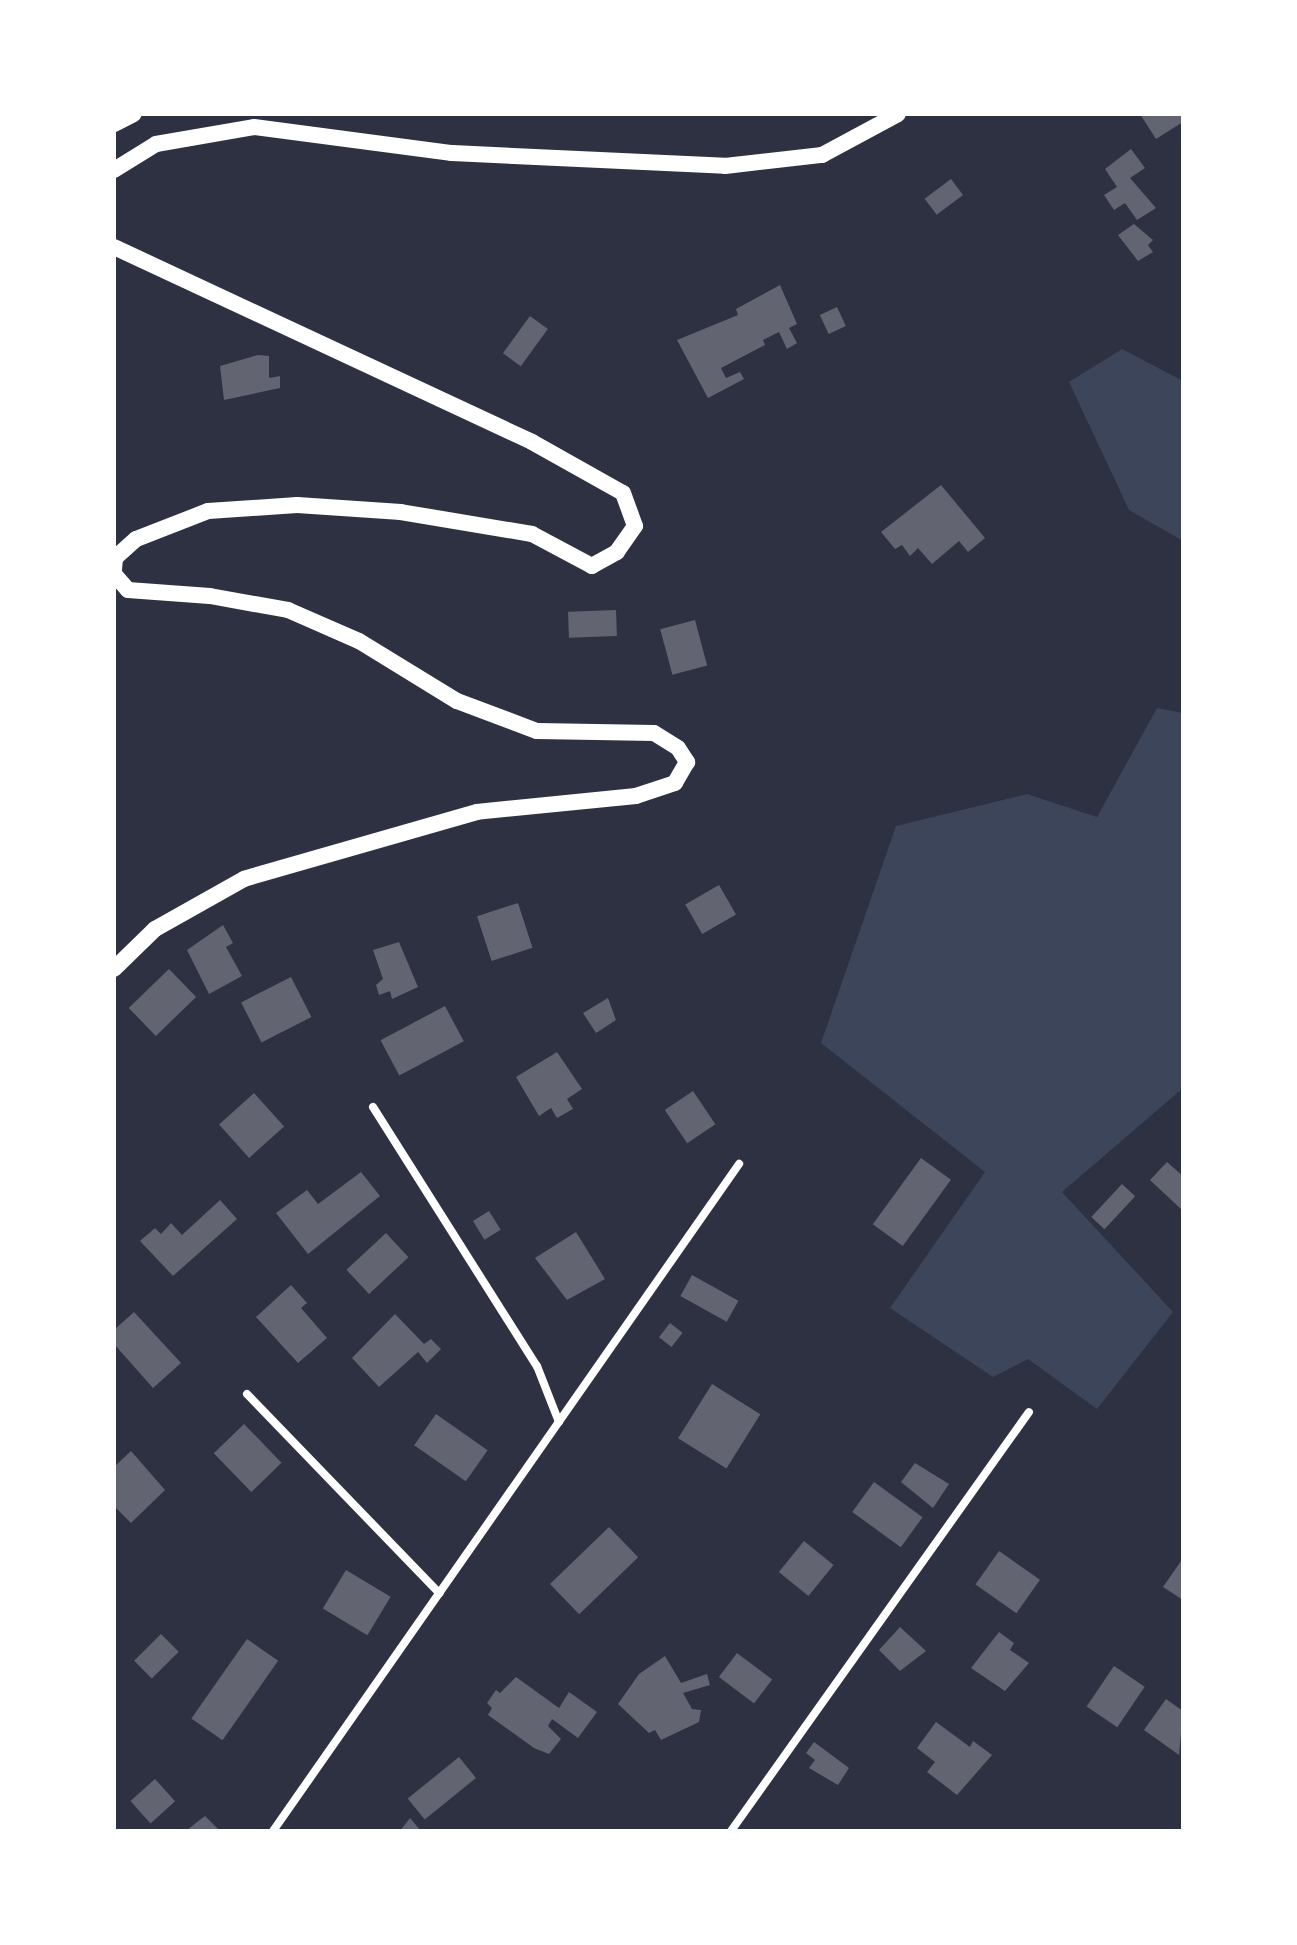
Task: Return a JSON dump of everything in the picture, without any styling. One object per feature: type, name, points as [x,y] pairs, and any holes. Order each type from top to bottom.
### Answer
[{"type":"main road","points":[[114,124],[134,114]]},
{"type":"main road","points":[[242,114],[254,127]]},
{"type":"main road","points":[[114,170],[156,144],[254,127],[452,153],[725,166],[822,155],[898,114]]},
{"type":"main road","points":[[114,247],[532,442],[623,493],[635,526],[617,552],[592,566],[532,534],[401,512],[297,505],[208,511],[136,539],[115,558],[114,572],[128,590],[210,596],[288,610],[359,641],[457,701],[537,731],[654,733],[678,748],[687,762],[675,783],[636,796],[477,812],[244,879],[155,929],[114,969]]},
{"type":"street","points":[[373,1107],[537,1366],[559,1422]]},
{"type":"street","points":[[273,1831],[739,1164]]},
{"type":"street","points":[[247,1394],[439,1593]]},
{"type":"street","points":[[731,1831],[1029,1412]]},
{"type":"shaded area","points":[[1122,349],[1183,381],[1183,541],[1129,510],[1069,382]]},
{"type":"shaded area","points":[[1157,708],[1183,713],[1183,1088],[1062,1192],[1173,1312],[1097,1409],[1028,1359],[993,1377],[890,1308],[985,1172],[821,1043],[896,826],[1027,794],[1097,817]]},
{"type":"building","points":[[1140,114],[1183,114],[1183,122],[1156,139]]},
{"type":"building","points":[[1131,149],[1145,168],[1130,178],[1156,208],[1137,220],[1125,203],[1114,210],[1104,195],[1117,187],[1105,169]]},
{"type":"building","points":[[951,179],[963,195],[937,215],[925,199]]},
{"type":"building","points":[[1134,224],[1153,240],[1148,245],[1153,252],[1138,261],[1118,235]]},
{"type":"building","points":[[780,285],[797,324],[789,328],[797,343],[787,349],[779,332],[763,340],[765,345],[721,368],[726,378],[740,372],[744,379],[708,398],[677,340],[738,315],[736,309]]},
{"type":"building","points":[[837,307],[846,326],[829,334],[820,315]]},
{"type":"building","points":[[530,316],[548,329],[521,366],[503,353]]},
{"type":"building","points":[[258,355],[269,356],[269,378],[280,376],[280,388],[224,400],[220,366]]},
{"type":"building","points":[[941,485],[985,538],[968,552],[959,541],[932,564],[918,548],[910,556],[902,545],[895,549],[881,532]]},
{"type":"building","points":[[616,610],[617,636],[569,638],[568,612]]},
{"type":"building","points":[[695,620],[707,665],[672,675],[660,629]]},
{"type":"building","points":[[719,885],[736,914],[702,934],[685,904]]},
{"type":"building","points":[[518,903],[533,948],[492,961],[477,916]]},
{"type":"building","points":[[223,925],[233,943],[226,947],[242,976],[209,994],[187,950]]},
{"type":"building","points":[[399,942],[418,987],[392,999],[390,991],[379,995],[376,985],[383,979],[373,950]]},
{"type":"building","points":[[169,969],[196,997],[156,1036],[129,1008]]},
{"type":"building","points":[[291,977],[311,1017],[262,1043],[241,1002]]},
{"type":"building","points":[[608,998],[616,1020],[596,1033],[583,1013]]},
{"type":"building","points":[[445,1006],[464,1041],[399,1076],[381,1040]]},
{"type":"building","points":[[557,1052],[582,1089],[567,1099],[573,1109],[557,1118],[551,1108],[539,1116],[516,1077]]},
{"type":"building","points":[[693,1091],[715,1124],[687,1143],[665,1110]]},
{"type":"building","points":[[254,1093],[284,1126],[249,1158],[219,1124]]},
{"type":"building","points":[[921,1158],[951,1180],[903,1246],[873,1224]]},
{"type":"building","points":[[1167,1162],[1183,1176],[1183,1211],[1150,1180]]},
{"type":"building","points":[[361,1172],[380,1196],[308,1254],[276,1213],[307,1190],[318,1204]]},
{"type":"building","points":[[1122,1184],[1135,1196],[1104,1229],[1091,1217]]},
{"type":"building","points":[[220,1200],[237,1219],[173,1276],[140,1241],[155,1228],[161,1234],[171,1223],[182,1235]]},
{"type":"building","points":[[489,1211],[501,1230],[485,1240],[473,1221]]},
{"type":"building","points":[[576,1232],[605,1279],[567,1300],[535,1258]]},
{"type":"building","points":[[386,1233],[409,1257],[369,1294],[347,1270]]},
{"type":"building","points":[[692,1275],[738,1301],[727,1322],[680,1296]]},
{"type":"building","points":[[291,1285],[307,1303],[301,1308],[327,1338],[298,1363],[256,1317]]},
{"type":"building","points":[[134,1312],[181,1363],[153,1388],[114,1344],[114,1330]]},
{"type":"building","points":[[395,1314],[424,1344],[431,1339],[441,1349],[427,1363],[418,1352],[379,1387],[352,1358]]},
{"type":"building","points":[[670,1323],[683,1333],[672,1347],[659,1337]]},
{"type":"building","points":[[712,1384],[760,1414],[726,1468],[678,1438]]},
{"type":"building","points":[[436,1414],[488,1450],[466,1481],[414,1445]]},
{"type":"building","points":[[244,1424],[282,1463],[251,1492],[214,1453]]},
{"type":"building","points":[[131,1451],[165,1490],[131,1523],[114,1506],[114,1467]]},
{"type":"building","points":[[915,1463],[949,1484],[933,1508],[901,1482]]},
{"type":"building","points":[[874,1482],[923,1517],[901,1547],[852,1512]]},
{"type":"building","points":[[609,1527],[638,1557],[579,1614],[550,1584]]},
{"type":"building","points":[[804,1541],[834,1565],[808,1596],[779,1572]]},
{"type":"building","points":[[999,1551],[1040,1580],[1016,1613],[975,1585]]},
{"type":"building","points":[[1183,1562],[1183,1600],[1163,1587]]},
{"type":"building","points":[[346,1570],[391,1597],[367,1635],[323,1609]]},
{"type":"building","points":[[900,1627],[926,1651],[900,1671],[879,1650]]},
{"type":"building","points":[[999,1632],[1014,1643],[1010,1650],[1029,1663],[1005,1691],[971,1668]]},
{"type":"building","points":[[161,1634],[179,1652],[152,1679],[134,1661]]},
{"type":"building","points":[[247,1639],[278,1661],[222,1740],[191,1718]]},
{"type":"building","points":[[737,1653],[772,1679],[754,1703],[719,1677]]},
{"type":"building","points":[[665,1656],[681,1683],[707,1674],[710,1685],[683,1693],[692,1709],[701,1710],[699,1722],[661,1740],[655,1730],[649,1733],[618,1704],[639,1674]]},
{"type":"building","points":[[1114,1666],[1145,1687],[1117,1727],[1087,1707]]},
{"type":"building","points":[[516,1677],[559,1708],[569,1692],[597,1712],[578,1738],[552,1719],[548,1726],[561,1739],[549,1754],[534,1748],[488,1715],[492,1708],[487,1703],[496,1690],[500,1693]]},
{"type":"building","points":[[1166,1699],[1183,1711],[1179,1755],[1144,1730]]},
{"type":"building","points":[[936,1722],[970,1747],[973,1741],[992,1755],[957,1795],[927,1772],[935,1762],[917,1748]]},
{"type":"building","points":[[814,1742],[849,1768],[838,1785],[809,1768],[815,1760],[806,1753]]},
{"type":"building","points":[[459,1757],[476,1778],[425,1820],[408,1799]]},
{"type":"building","points":[[155,1779],[175,1801],[151,1823],[130,1801]]},
{"type":"building","points":[[205,1816],[220,1831],[186,1831],[197,1822]]},
{"type":"building","points":[[410,1818],[421,1831],[400,1831]]}]
